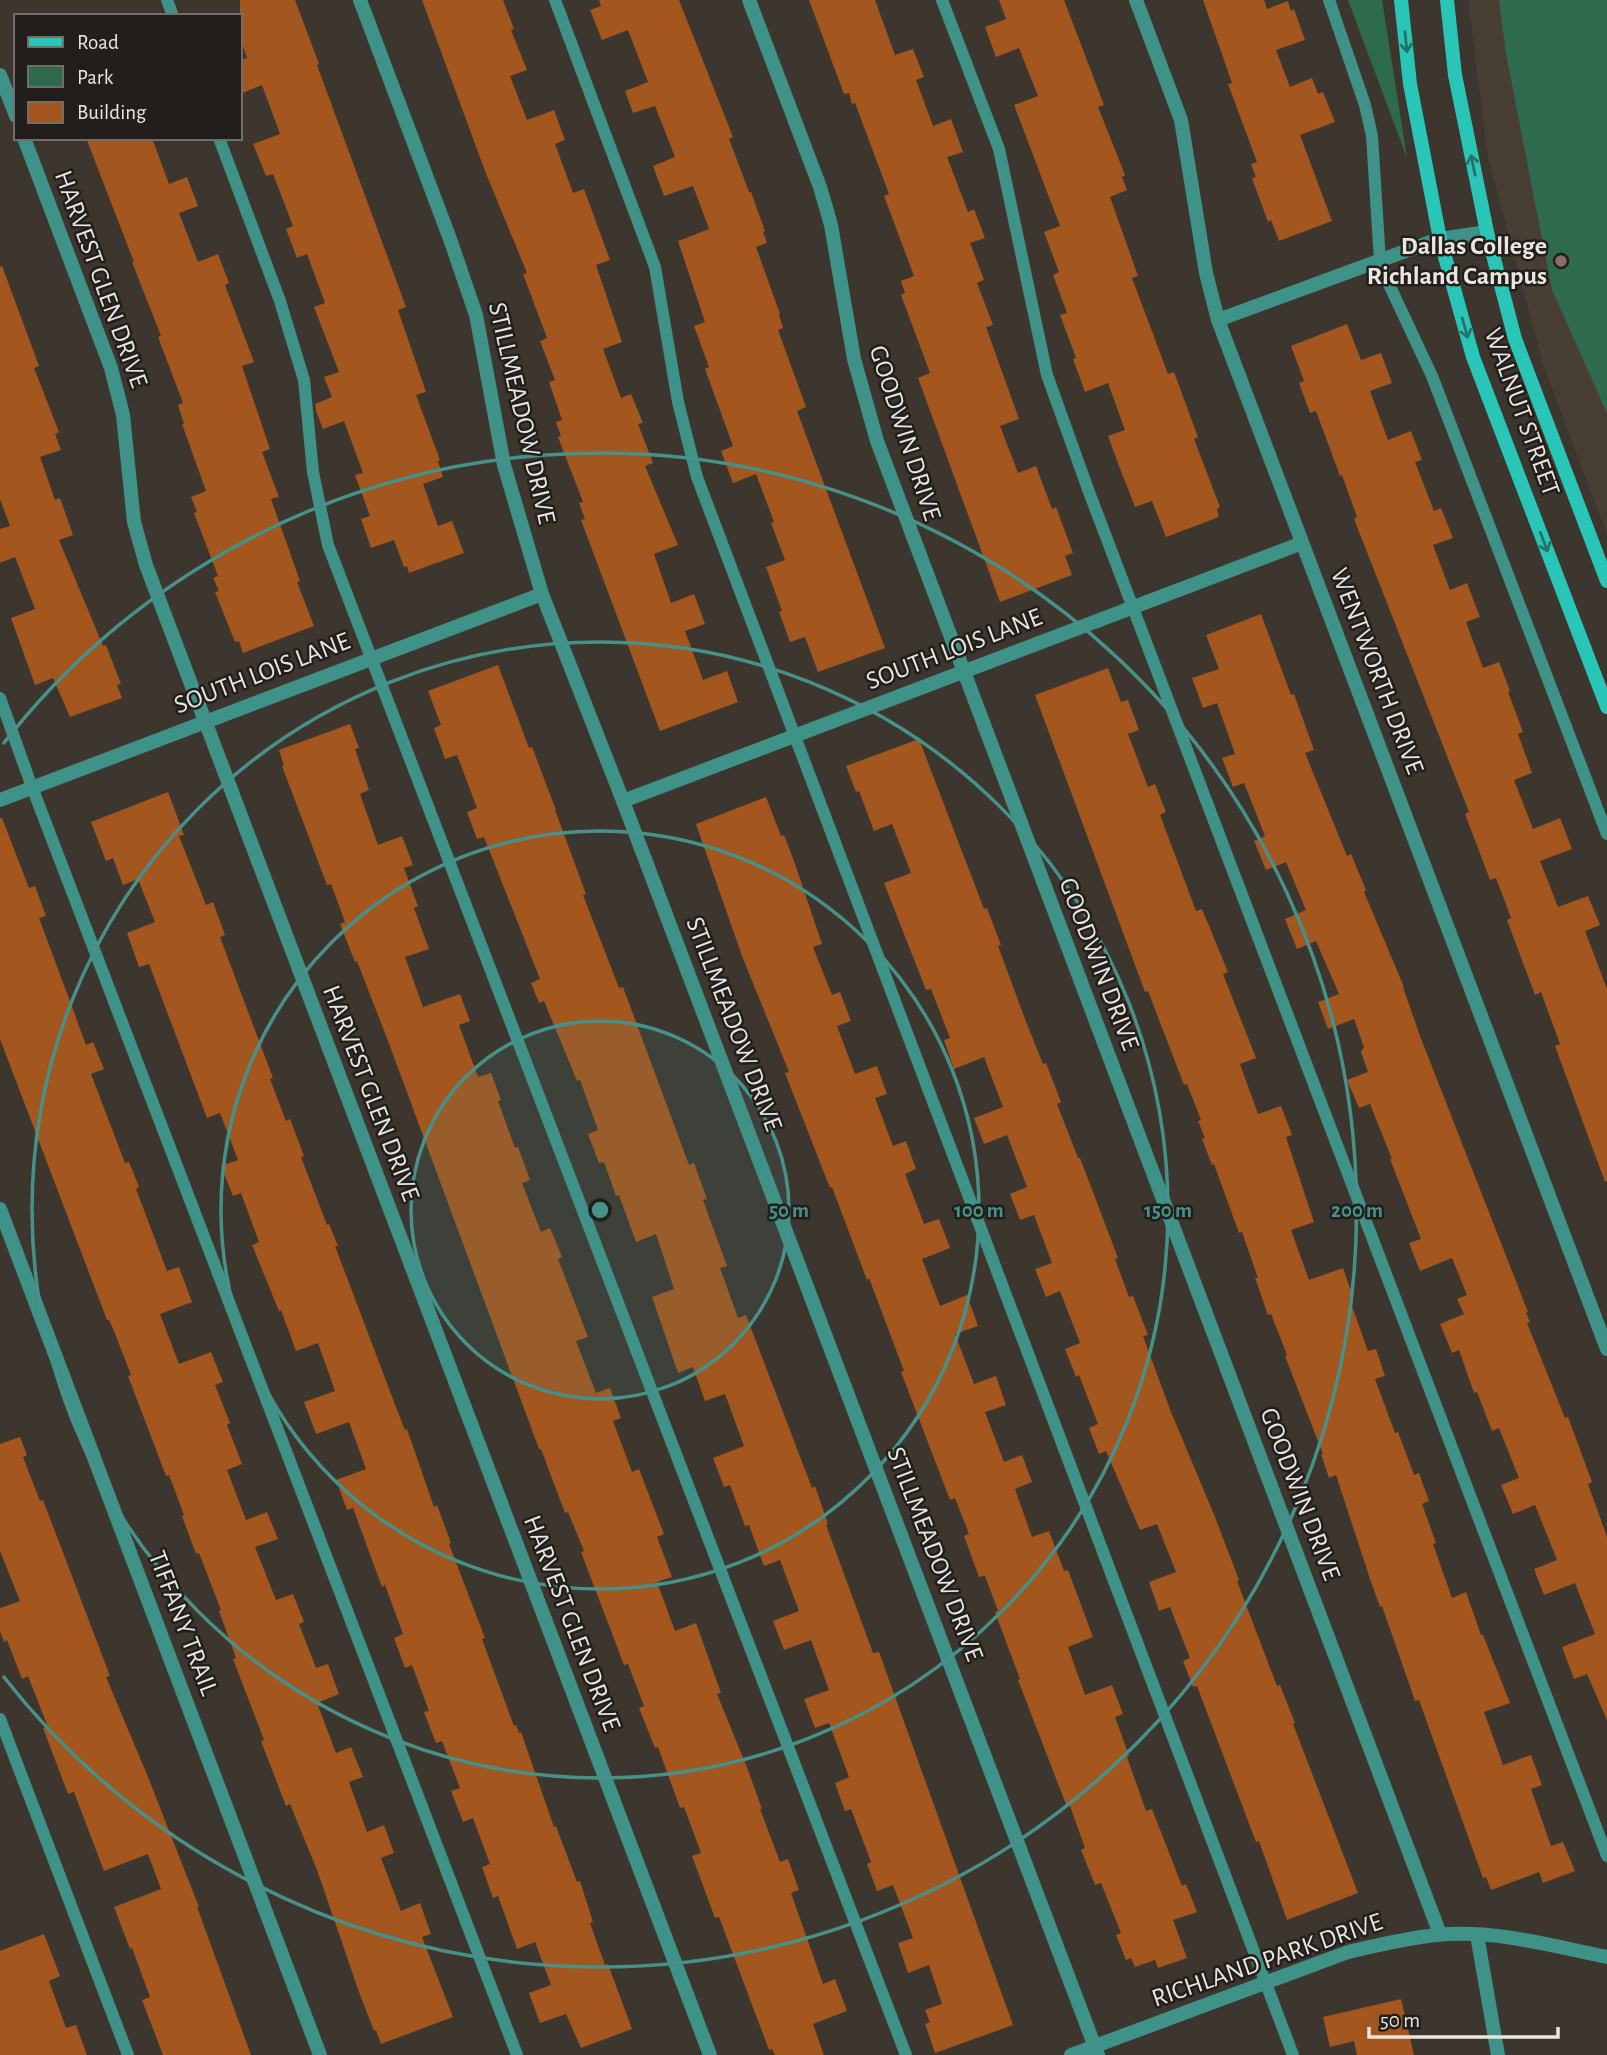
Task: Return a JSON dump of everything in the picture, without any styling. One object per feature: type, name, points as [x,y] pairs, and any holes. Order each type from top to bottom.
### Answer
[{"type":"main road","name":"WALNUT STREET","points":[[1401,0],[1410,84],[1440,239],[1473,357],[1607,707]]},
{"type":"main road","name":"WALNUT STREET","points":[[1447,0],[1455,75],[1487,232],[1515,340],[1607,581]]},
{"type":"street","name":"STILLMEADOW DRIVE","points":[[360,0],[476,315],[504,465],[542,594],[1097,2050]]},
{"type":"street","name":"GOODWIN DRIVE","points":[[749,0],[820,187],[831,225],[854,359],[877,441],[1440,1934]]},
{"type":"street","name":"WENTWORTH DRIVE","points":[[1136,0],[1181,120],[1206,273],[1218,320],[1607,1349]]},
{"type":"street","points":[[0,75],[14,111]]},
{"type":"street","name":"HARVEST GLEN DRIVE","points":[[25,140],[111,368],[122,415],[134,522],[146,565],[710,2055]]},
{"type":"street","points":[[1218,320],[1440,239],[1487,232]]},
{"type":"street","name":"SOUTH LOIS LANE","points":[[622,801],[1302,543]]},
{"type":"street","name":"SOUTH LOIS LANE","points":[[0,800],[542,594]]},
{"type":"street","name":"TIFFANY TRAIL","points":[[0,1209],[320,2055]]},
{"type":"street","name":"RICHLAND PARK DRIVE","points":[[1071,2055],[1097,2050],[1348,1952],[1394,1941],[1440,1934],[1512,1937],[1607,1957]]},
{"type":"street","points":[[1477,1935],[1498,2055]]},
{"type":"lane","points":[[555,0],[655,267],[678,402],[697,477],[1293,2055]]},
{"type":"lane","points":[[942,0],[999,149],[1047,375],[1607,1856]]},
{"type":"lane","points":[[1329,0],[1365,104],[1372,136],[1380,261],[1432,376],[1607,835]]},
{"type":"lane","points":[[220,140],[280,301],[304,380],[313,472],[328,544],[906,2055]]},
{"type":"lane","points":[[0,698],[32,788],[517,2055]]},
{"type":"lane","points":[[0,1719],[128,2055]]},
{"type":"shaded area","name":"Dallas College Richland Campus","points":[[1468,0],[1607,0],[1607,534],[1543,364],[1488,157]]},
{"type":"green space","points":[[1348,0],[1382,0],[1407,158]]},
{"type":"green space","name":"Dallas College Richland Campus","points":[[1499,0],[1607,0],[1607,413],[1552,290],[1506,54]]},
{"type":"building","points":[[240,0],[295,0],[406,307],[398,310],[426,392],[416,395],[440,460],[438,461],[443,477],[423,484],[438,526],[452,521],[464,553],[409,573],[394,540],[371,548],[361,519],[370,516],[355,475],[363,473],[344,421],[323,429],[316,411],[315,404],[332,397],[324,377],[339,372],[314,307],[325,303],[307,254],[297,258],[286,229],[293,226],[273,174],[266,176],[253,144],[280,134],[262,85],[242,93],[242,59],[247,58],[242,44]]},
{"type":"building","points":[[422,0],[503,0],[514,29],[511,30],[527,70],[510,76],[527,120],[554,110],[565,140],[555,144],[573,193],[584,189],[610,260],[596,265],[622,342],[603,349],[621,398],[631,394],[643,423],[638,424],[653,463],[645,466],[678,545],[654,554],[671,603],[694,594],[705,624],[685,631],[703,680],[727,671],[738,702],[660,731],[581,520],[585,519],[579,503],[583,502],[558,437],[561,436],[556,422],[562,420],[549,382],[555,380],[540,341],[547,338],[523,274],[527,273],[485,171]]},
{"type":"building","points":[[599,0],[679,0],[733,137],[729,139],[765,231],[763,232],[767,243],[756,247],[780,314],[783,328],[778,330],[806,407],[797,411],[885,648],[818,672],[805,637],[790,642],[766,567],[785,560],[771,523],[774,522],[756,474],[733,483],[721,451],[733,446],[705,369],[709,367],[694,326],[705,322],[678,241],[709,229],[693,186],[664,196],[653,166],[675,157],[655,106],[633,113],[625,91],[648,82],[628,30],[602,40],[590,10],[601,6]]},
{"type":"building","points":[[809,0],[875,0],[895,55],[913,49],[924,77],[916,80],[933,126],[951,119],[963,152],[947,157],[968,212],[974,209],[985,238],[970,243],[984,280],[977,283],[993,325],[986,327],[1019,419],[1000,426],[1018,473],[1036,466],[1052,509],[1056,507],[1073,553],[1065,556],[1072,575],[1000,602],[918,378],[930,373],[901,295],[905,293],[901,281],[914,276],[884,196],[889,194],[855,103],[852,104],[849,93],[844,94]]},
{"type":"building","points":[[999,0],[1064,0],[1104,105],[1098,107],[1125,175],[1122,177],[1127,190],[1110,197],[1138,276],[1132,278],[1168,374],[1174,372],[1198,437],[1194,439],[1220,507],[1217,509],[1219,517],[1166,537],[1152,501],[1135,507],[1119,466],[1108,436],[1125,430],[1108,383],[1085,392],[1073,359],[1076,358],[1060,315],[1067,313],[1053,275],[1059,272],[1044,232],[1060,226],[1014,105],[1038,96],[1019,48],[996,57],[985,27],[1006,19]]},
{"type":"building","points":[[1203,0],[1264,0],[1267,9],[1288,1],[1291,11],[1294,9],[1305,40],[1276,50],[1290,87],[1312,78],[1318,94],[1323,92],[1335,122],[1300,135],[1332,221],[1279,241],[1271,220],[1268,222],[1252,178],[1256,177],[1251,164],[1257,162],[1228,84],[1232,83]]},
{"type":"building","points":[[87,140],[153,140],[169,184],[187,177],[198,206],[179,213],[198,262],[218,254],[229,283],[225,285],[254,362],[242,366],[270,449],[262,452],[279,497],[271,499],[314,626],[243,653],[239,641],[235,642],[215,592],[219,591],[213,578],[218,576],[194,513],[197,512],[191,497],[206,491],[182,424],[178,405],[183,403],[134,262]]},
{"type":"building","points":[[2,266],[39,366],[34,368],[59,432],[55,434],[61,450],[40,457],[55,500],[60,498],[73,535],[59,540],[121,684],[117,685],[122,698],[70,717],[53,678],[35,685],[11,618],[35,609],[15,557],[0,563],[0,529],[10,526],[0,499]]},
{"type":"building","points":[[1347,324],[1361,360],[1381,353],[1392,383],[1370,391],[1388,440],[1411,431],[1422,460],[1415,462],[1434,511],[1441,508],[1453,538],[1433,545],[1450,590],[1467,583],[1480,617],[1466,622],[1483,668],[1499,662],[1510,691],[1508,692],[1523,732],[1518,734],[1532,773],[1514,780],[1533,829],[1560,818],[1572,849],[1540,861],[1558,907],[1588,896],[1600,925],[1585,931],[1607,989],[1605,1182],[1555,1046],[1560,1044],[1541,992],[1535,995],[1507,920],[1511,918],[1496,878],[1490,880],[1465,814],[1469,812],[1354,519],[1357,517],[1342,475],[1340,476],[1316,411],[1310,413],[1299,383],[1304,381],[1291,346]]},
{"type":"building","points":[[1261,614],[1314,750],[1305,753],[1347,856],[1351,854],[1366,890],[1364,892],[1404,987],[1420,1036],[1528,1312],[1526,1313],[1530,1322],[1527,1323],[1565,1418],[1568,1417],[1592,1482],[1588,1484],[1607,1537],[1607,1720],[1587,1674],[1574,1679],[1562,1647],[1595,1634],[1575,1583],[1544,1595],[1534,1569],[1557,1560],[1535,1505],[1513,1514],[1501,1485],[1519,1478],[1499,1428],[1492,1431],[1477,1392],[1474,1393],[1459,1350],[1452,1353],[1440,1324],[1464,1314],[1457,1299],[1467,1295],[1452,1258],[1420,1271],[1409,1243],[1421,1239],[1392,1159],[1370,1104],[1359,1108],[1347,1080],[1368,1072],[1361,1052],[1364,1047],[1354,1019],[1328,1029],[1318,1002],[1339,994],[1316,941],[1297,949],[1285,919],[1306,910],[1286,862],[1266,870],[1254,841],[1265,836],[1244,783],[1233,787],[1222,758],[1235,754],[1217,703],[1203,708],[1192,678],[1219,669],[1206,635]]},
{"type":"building","points":[[498,665],[556,810],[586,894],[583,895],[619,988],[623,987],[689,1165],[694,1163],[707,1199],[703,1200],[727,1266],[720,1268],[738,1318],[746,1315],[812,1488],[815,1486],[828,1524],[826,1525],[873,1653],[879,1652],[1013,2025],[935,2053],[925,2024],[930,2022],[925,2010],[942,2004],[929,1965],[908,1973],[898,1943],[913,1938],[893,1885],[877,1891],[867,1864],[871,1862],[851,1809],[845,1811],[835,1783],[849,1777],[829,1723],[815,1728],[804,1699],[829,1690],[811,1640],[784,1650],[773,1621],[799,1611],[780,1560],[764,1566],[749,1525],[745,1526],[730,1485],[724,1487],[713,1458],[744,1446],[725,1394],[705,1401],[693,1367],[678,1373],[652,1297],[674,1289],[656,1234],[636,1242],[604,1162],[599,1163],[588,1134],[598,1130],[580,1080],[577,1081],[544,1001],[539,1003],[531,983],[540,979],[484,837],[477,839],[467,812],[477,808],[457,755],[445,759],[434,728],[441,725],[428,691]]},
{"type":"building","points":[[1108,668],[1121,702],[1128,700],[1139,730],[1128,734],[1148,787],[1155,784],[1166,812],[1160,815],[1196,911],[1202,909],[1228,972],[1223,974],[1256,1058],[1240,1064],[1258,1114],[1281,1106],[1292,1135],[1286,1137],[1314,1222],[1291,1230],[1309,1280],[1343,1268],[1353,1297],[1349,1298],[1368,1351],[1376,1349],[1385,1376],[1375,1379],[1395,1433],[1398,1432],[1414,1475],[1419,1473],[1429,1501],[1422,1504],[1452,1598],[1466,1592],[1510,1703],[1484,1712],[1503,1765],[1531,1755],[1542,1785],[1531,1789],[1551,1846],[1563,1842],[1575,1871],[1543,1883],[1539,1872],[1491,1890],[1486,1877],[1483,1878],[1419,1700],[1415,1701],[1382,1606],[1380,1607],[1336,1475],[1329,1478],[1323,1454],[1285,1356],[1287,1355],[1271,1314],[1268,1315],[1242,1232],[1239,1233],[1202,1139],[1205,1138],[1198,1121],[1201,1120],[1187,1084],[1184,1085],[1148,991],[1145,992],[1035,695]]},
{"type":"building","points":[[350,724],[359,748],[355,749],[369,790],[360,794],[378,845],[402,836],[413,865],[404,868],[418,906],[414,908],[429,949],[405,957],[423,1007],[460,994],[470,1021],[459,1025],[478,1077],[491,1073],[515,1148],[518,1147],[530,1180],[522,1183],[541,1232],[550,1228],[562,1257],[558,1259],[588,1337],[576,1341],[596,1393],[610,1388],[621,1418],[613,1421],[632,1472],[639,1469],[664,1534],[657,1537],[672,1577],[657,1582],[675,1631],[696,1623],[721,1693],[717,1694],[748,1770],[780,1862],[788,1859],[799,1890],[791,1893],[823,1984],[835,1979],[847,2011],[813,2024],[824,2055],[775,2055],[772,2049],[769,2050],[719,1917],[715,1918],[692,1856],[701,1853],[684,1807],[680,1808],[658,1747],[655,1748],[639,1708],[644,1706],[628,1664],[624,1665],[581,1552],[584,1551],[539,1449],[388,1041],[340,924],[345,922],[331,884],[327,885],[282,766],[279,750]]},
{"type":"building","points":[[919,739],[984,909],[987,908],[1025,1019],[1061,1102],[1057,1104],[1118,1258],[1115,1259],[1129,1297],[1133,1296],[1148,1335],[1143,1336],[1171,1412],[1215,1517],[1239,1580],[1237,1581],[1277,1686],[1280,1685],[1295,1723],[1293,1724],[1358,1893],[1287,1920],[1259,1841],[1256,1842],[1197,1686],[1193,1687],[1183,1661],[1190,1658],[1170,1607],[1159,1611],[1149,1582],[1176,1572],[1157,1524],[1140,1530],[1106,1451],[1099,1454],[1089,1428],[1098,1424],[1079,1375],[1076,1377],[1065,1349],[1080,1343],[1060,1291],[1046,1297],[1035,1269],[1052,1263],[1034,1215],[1020,1220],[1010,1194],[1027,1187],[1007,1135],[984,1144],[974,1118],[1003,1107],[984,1057],[954,1069],[944,1040],[950,1038],[931,989],[926,990],[884,883],[911,873],[892,824],[874,831],[846,766]]},
{"type":"building","points":[[168,792],[184,835],[179,836],[206,905],[213,902],[225,935],[220,937],[273,1078],[270,1079],[286,1121],[290,1119],[304,1156],[301,1157],[338,1246],[335,1246],[399,1415],[405,1430],[407,1429],[434,1507],[437,1505],[514,1726],[521,1732],[554,1827],[556,1826],[577,1882],[580,1881],[593,1922],[590,1923],[632,2029],[581,2048],[566,2014],[540,2023],[529,1993],[551,1985],[535,1942],[517,1949],[498,1896],[493,1898],[482,1867],[490,1864],[473,1818],[463,1822],[451,1791],[460,1788],[442,1741],[436,1743],[424,1712],[429,1711],[412,1665],[405,1668],[394,1638],[403,1634],[385,1585],[382,1587],[353,1508],[347,1510],[336,1480],[366,1469],[349,1422],[316,1434],[304,1402],[335,1391],[318,1343],[296,1351],[252,1245],[259,1242],[241,1193],[233,1196],[221,1166],[238,1160],[220,1113],[207,1118],[149,964],[139,967],[127,933],[155,922],[138,879],[123,885],[113,858],[106,861],[91,822]]},
{"type":"building","points":[[766,797],[781,836],[784,835],[822,944],[813,947],[832,995],[840,992],[851,1021],[837,1026],[855,1074],[877,1066],[887,1094],[875,1098],[893,1146],[906,1141],[916,1169],[905,1174],[924,1224],[939,1219],[950,1248],[922,1259],[940,1306],[967,1295],[978,1326],[955,1334],[974,1384],[996,1376],[1006,1405],[985,1412],[1004,1462],[1022,1455],[1032,1482],[1015,1489],[1032,1537],[1049,1531],[1064,1571],[1068,1570],[1093,1637],[1068,1647],[1085,1695],[1112,1685],[1123,1714],[1115,1717],[1146,1811],[1152,1809],[1182,1886],[1186,1884],[1197,1912],[1173,1920],[1187,1958],[1158,1968],[1155,1960],[1135,1967],[1131,1958],[1126,1960],[1116,1935],[1121,1933],[1101,1883],[1095,1885],[1081,1850],[1085,1848],[1070,1806],[1067,1807],[1018,1680],[1020,1679],[995,1612],[998,1611],[985,1576],[979,1577],[964,1536],[969,1534],[955,1498],[950,1500],[901,1372],[904,1371],[869,1278],[867,1280],[832,1187],[830,1188],[785,1073],[789,1072],[742,956],[696,824]]},
{"type":"building","points":[[0,818],[29,888],[35,886],[46,916],[39,918],[86,1045],[93,1042],[104,1069],[91,1074],[125,1163],[129,1162],[139,1187],[136,1189],[167,1271],[179,1267],[192,1302],[160,1314],[179,1364],[211,1352],[223,1382],[215,1385],[242,1464],[227,1470],[246,1520],[267,1512],[278,1539],[255,1547],[276,1600],[293,1594],[304,1622],[299,1624],[316,1668],[328,1664],[339,1694],[317,1703],[336,1753],[351,1747],[363,1777],[349,1782],[367,1832],[384,1825],[394,1853],[381,1858],[401,1911],[420,1903],[431,1934],[422,1937],[453,2017],[381,2044],[359,1992],[317,1870],[290,1804],[286,1806],[261,1741],[264,1740],[233,1659],[236,1658],[219,1611],[221,1610],[199,1553],[196,1554],[169,1475],[166,1476],[128,1376],[131,1375],[107,1320],[0,1039]]},
{"type":"building","points":[[20,1437],[27,1455],[23,1457],[40,1501],[43,1500],[110,1676],[106,1677],[199,1907],[251,2055],[163,2055],[142,2000],[150,1997],[114,1907],[161,1889],[148,1854],[104,1871],[74,1792],[68,1794],[43,1728],[48,1727],[28,1676],[22,1679],[7,1640],[4,1642],[0,1631],[0,1608],[20,1601],[0,1551],[0,1444]]},
{"type":"building","points":[[44,1934],[60,1976],[49,1981],[66,2028],[76,2025],[87,2055],[0,2055],[0,1951]]},
{"type":"building","points":[[1401,1999],[1414,2055],[1357,2055],[1354,2041],[1330,2047],[1323,2017]]},
{"type":"place","name":"Dallas College Richland Campus","points":[[1561,261]]}]
